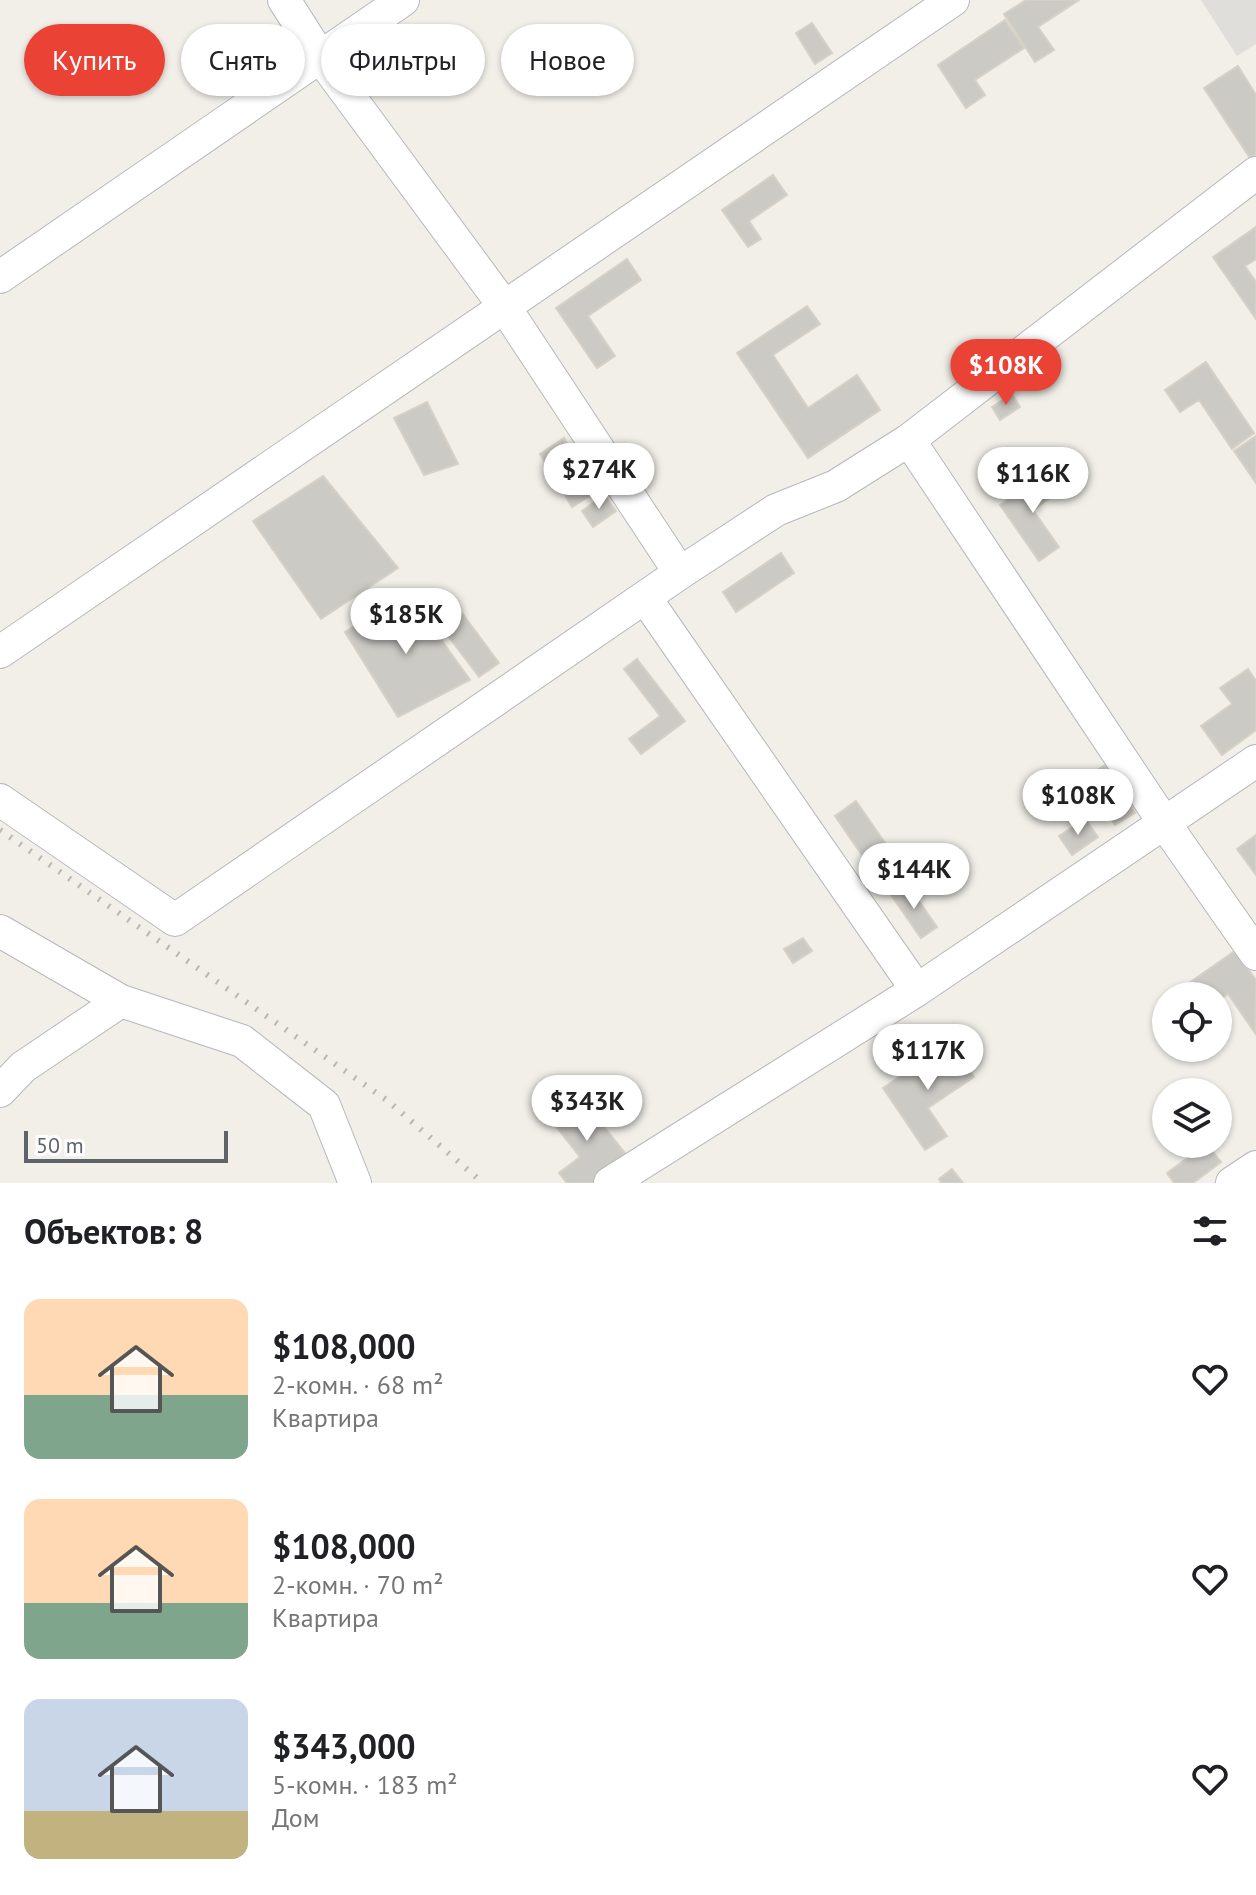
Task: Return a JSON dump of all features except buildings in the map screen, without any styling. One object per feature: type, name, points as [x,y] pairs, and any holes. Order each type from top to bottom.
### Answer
[{"type":"street","points":[[0,277],[321,58],[284,0]]},
{"type":"street","points":[[369,24],[403,0]]},
{"type":"street","points":[[0,652],[953,0]]},
{"type":"street","points":[[349,96],[504,306],[680,573]]},
{"type":"street","points":[[0,800],[175,920],[776,510],[836,486],[909,440],[1256,173]]},
{"type":"street","points":[[909,440],[1165,824],[1256,954]]},
{"type":"street","points":[[646,599],[917,990]]},
{"type":"street","points":[[610,1183],[917,990],[1256,761]]},
{"type":"street","points":[[0,931],[121,1001],[242,1041],[324,1105],[355,1183]]},
{"type":"street","points":[[0,1091],[23,1067],[121,1001]]},
{"type":"street","points":[[1232,1183],[1256,1167]]},
{"type":"shaded area","points":[[1201,0],[1256,0],[1256,44],[1237,56]]},
{"type":"railway","points":[[0,830],[388,1101],[483,1183]]}]
